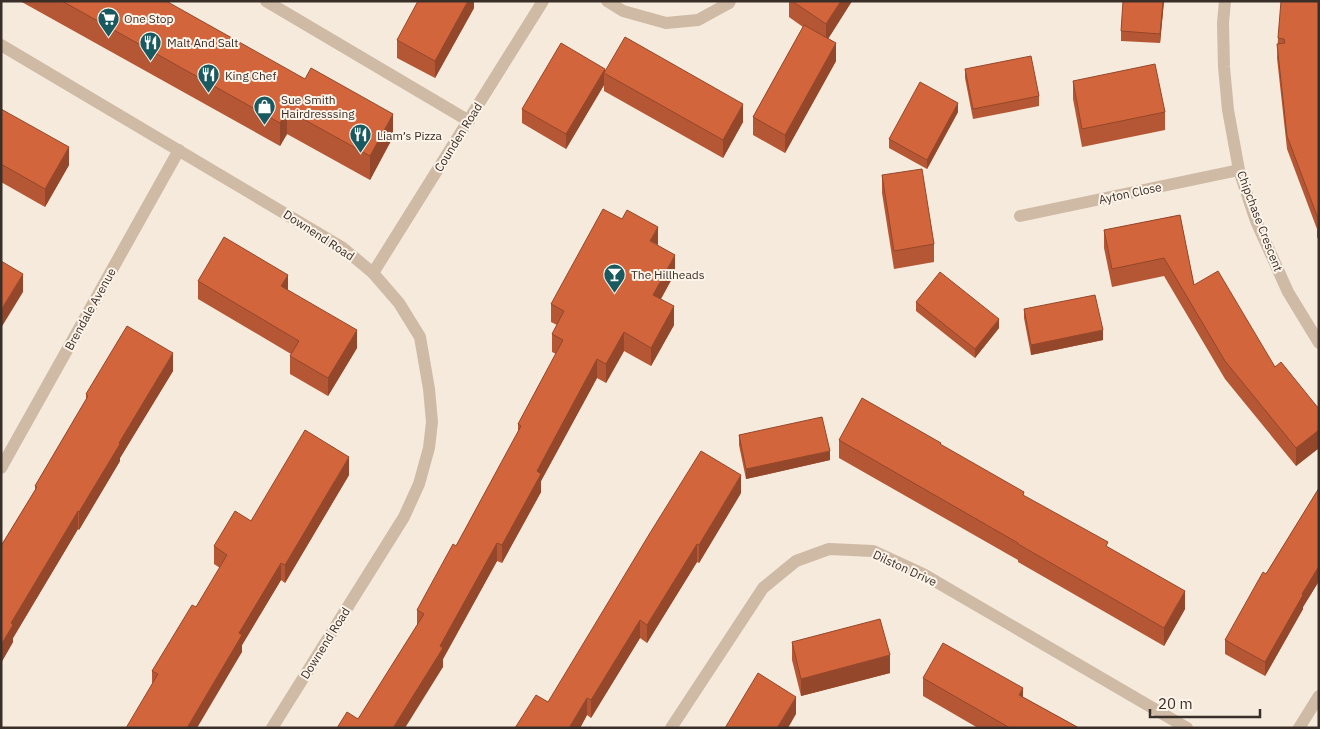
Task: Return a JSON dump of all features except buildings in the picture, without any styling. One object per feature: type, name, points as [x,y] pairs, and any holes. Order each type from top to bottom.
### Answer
[{"type":"street","points":[[266,1],[469,121]]},
{"type":"street","name":"Counden Road","points":[[373,273],[543,1]]},
{"type":"street","points":[[607,1],[623,11],[666,23],[698,20],[730,1]]},
{"type":"street","name":"Chipchase Crescent","points":[[1225,1],[1223,23],[1224,66],[1228,110],[1239,170],[1256,220],[1288,292],[1319,343]]},
{"type":"street","name":"Downend Road","points":[[1,45],[343,248],[373,273],[399,303],[420,337],[429,389],[432,422],[429,448],[419,484],[404,517],[272,728]]},
{"type":"street","name":"Brendale Avenue","points":[[1,468],[178,150]]},
{"type":"street","name":"Ayton Close","points":[[1020,216],[1239,170]]},
{"type":"street","name":"Dilston Drive","points":[[671,728],[763,588],[796,561],[830,549],[872,552],[923,574],[1188,728]]},
{"type":"street","points":[[1299,728],[1319,696]]},
{"type":"place","name":"One Stop","points":[[108,37]]},
{"type":"place","name":"Malt And Salt","points":[[151,61]]},
{"type":"place","name":"King Chef","points":[[209,94]]},
{"type":"place","name":"Sue Smith Hairdresssing","points":[[265,125]]},
{"type":"place","name":"Liam’s Pizza","points":[[361,154]]},
{"type":"place","name":"The Hillheads","points":[[615,293]]}]
